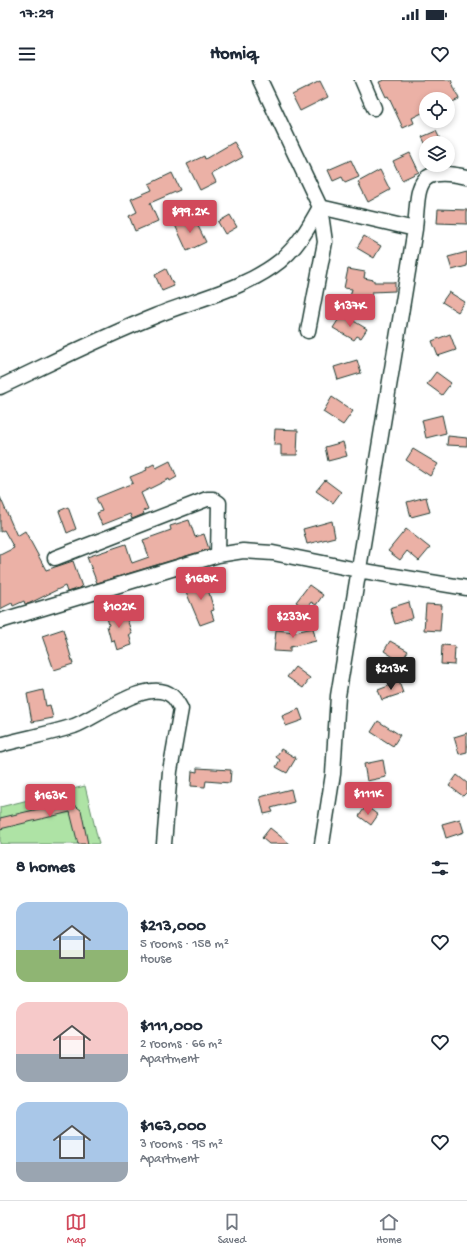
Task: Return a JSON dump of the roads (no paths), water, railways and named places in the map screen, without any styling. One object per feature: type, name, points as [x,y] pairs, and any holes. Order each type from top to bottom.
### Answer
[{"type":"street","points":[[260,80],[320,207],[325,242],[308,331]]},
{"type":"street","points":[[362,80],[374,108]]},
{"type":"street","points":[[322,844],[333,774],[338,696],[415,229],[420,184],[427,178],[437,173],[449,173],[467,177]]},
{"type":"street","points":[[320,207],[415,229]]},
{"type":"street","points":[[0,387],[125,328],[187,303],[233,287],[262,273],[280,260],[307,231],[320,207]]},
{"type":"street","points":[[55,558],[207,499],[213,499],[219,503],[218,555]]},
{"type":"street","points":[[0,621],[218,555],[258,551],[358,570],[467,588]]},
{"type":"street","points":[[0,745],[75,725],[103,709],[140,693],[158,691],[172,695],[181,709],[170,771],[164,844]]}]
